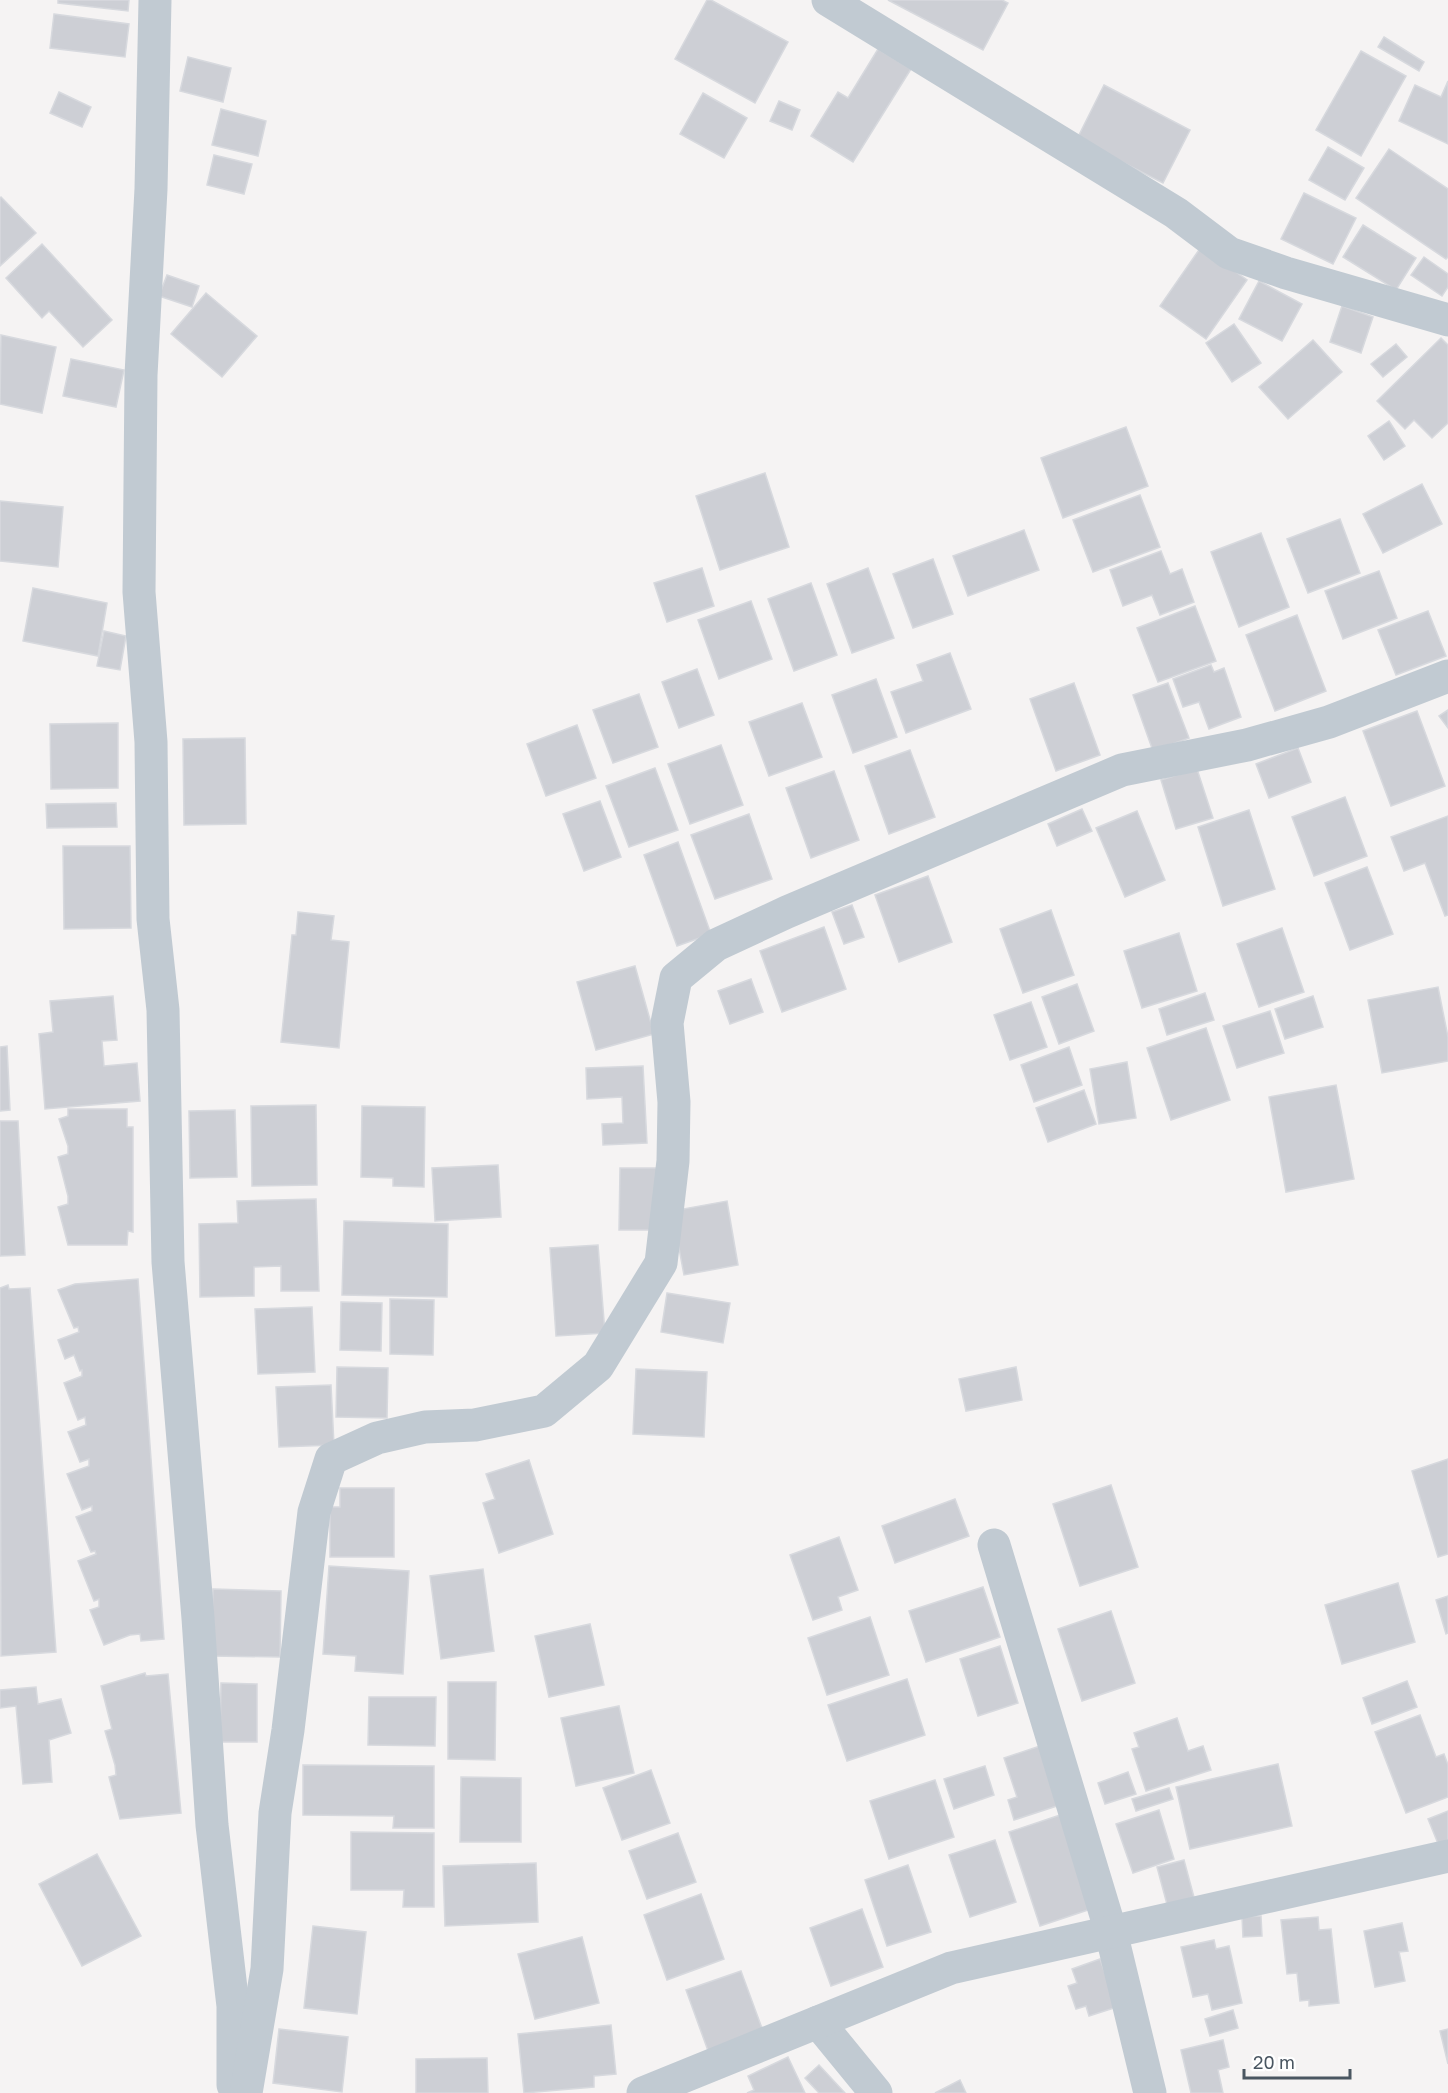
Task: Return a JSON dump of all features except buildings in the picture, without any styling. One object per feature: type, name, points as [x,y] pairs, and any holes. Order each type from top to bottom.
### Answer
[{"type":"street","points":[[155,0],[151,189],[141,375],[139,592],[151,742],[153,919],[163,1010],[168,1262],[197,1606],[212,1825],[233,2006],[233,2093]]},
{"type":"street","points":[[828,0],[1176,213],[1228,253],[1286,273],[1448,320]]},
{"type":"street","points":[[246,2093],[267,1969],[275,1813],[288,1730],[314,1512],[331,1459],[376,1438],[425,1427],[475,1425],[544,1411],[598,1366],[661,1263],[673,1161],[674,1114],[667,1023],[676,978],[716,945],[726,940],[1122,770],[1247,745],[1329,722],[1448,676]]},
{"type":"street","points":[[994,1545],[1111,1932],[1150,2093]]},
{"type":"street","points":[[643,2093],[951,1968],[1448,1856]]},
{"type":"street","points":[[818,2022],[876,2093]]}]
